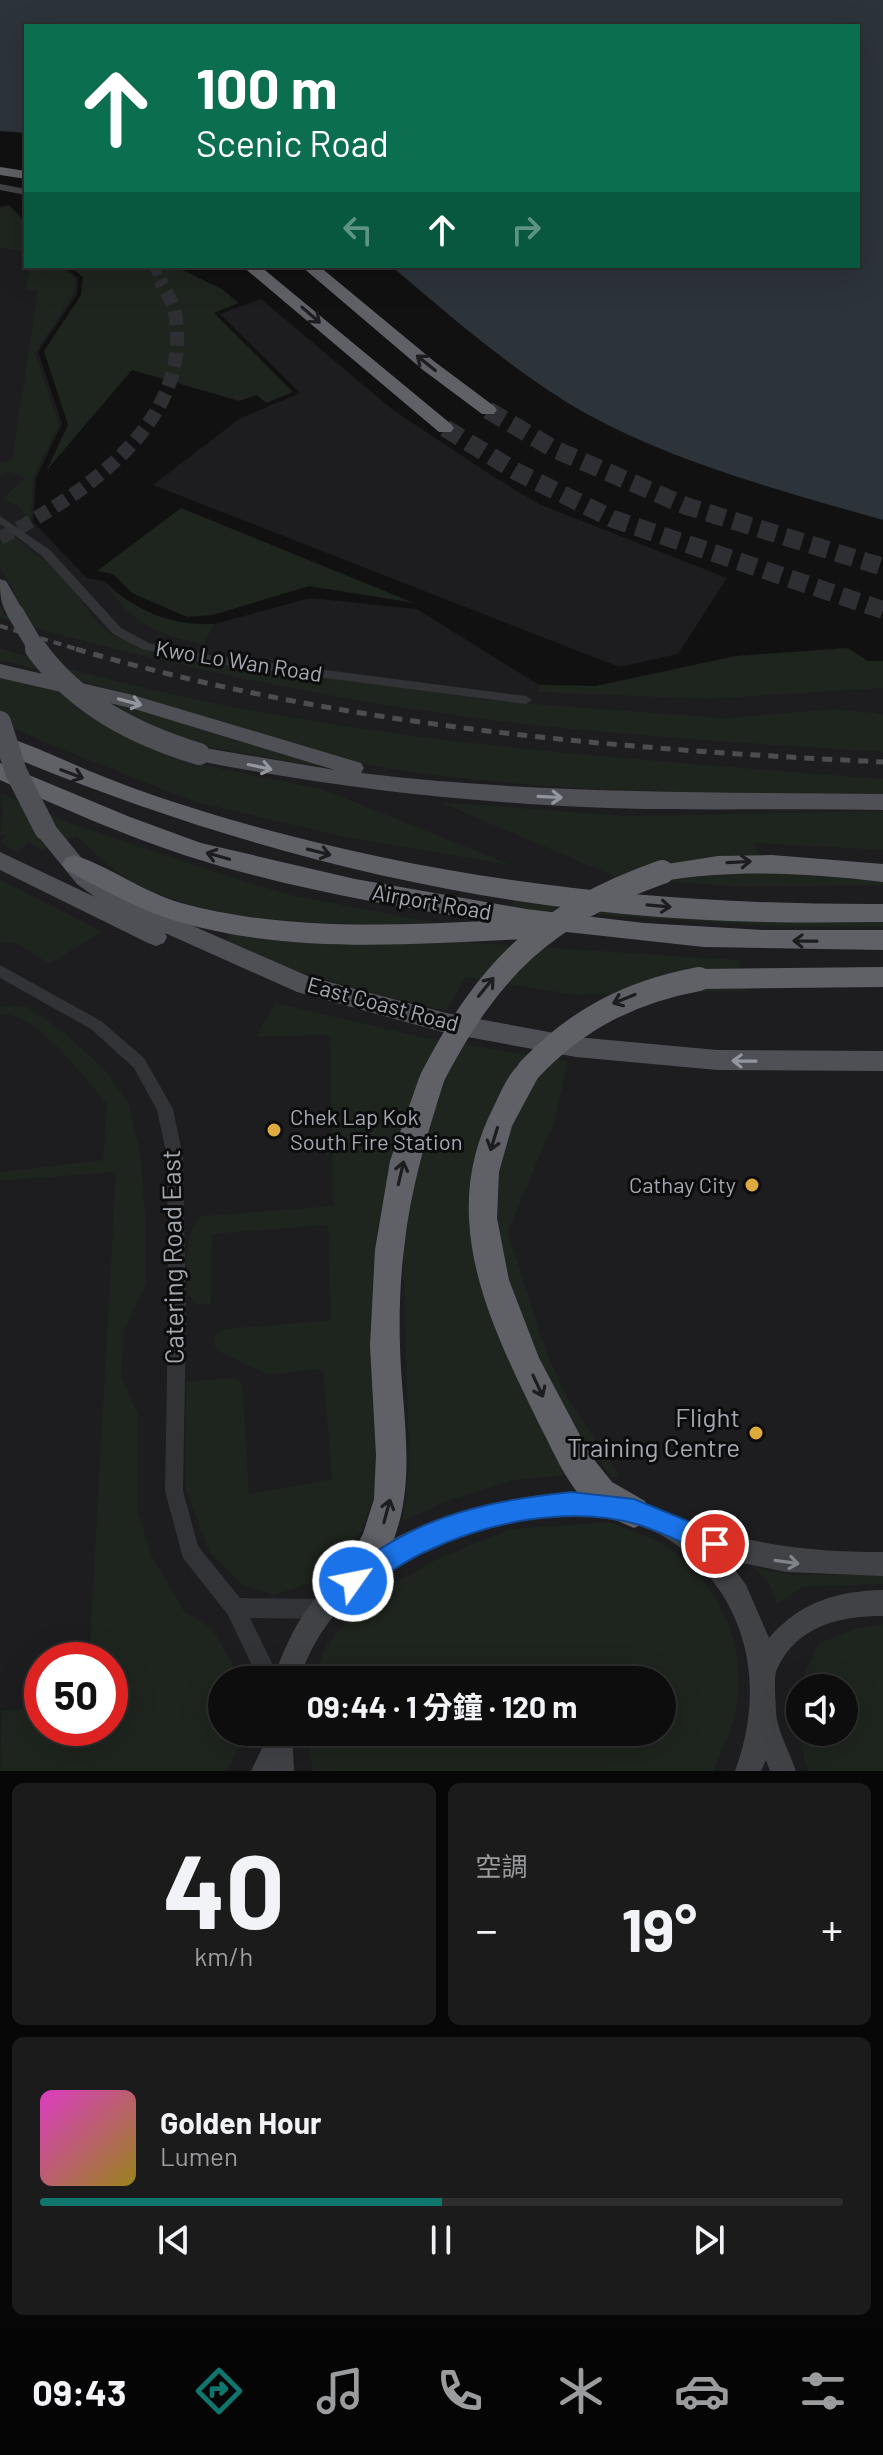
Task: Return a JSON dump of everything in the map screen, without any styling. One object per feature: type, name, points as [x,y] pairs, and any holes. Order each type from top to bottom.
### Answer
[{"type":"highway","points":[[0,157],[24,160]]},
{"type":"highway","points":[[0,171],[24,175]]},
{"type":"highway","points":[[252,268],[445,428]]},
{"type":"highway","points":[[311,268],[429,366],[488,410]]},
{"type":"highway","name":"Airport Road","points":[[0,743],[74,775],[187,816],[379,866],[504,888],[656,906],[772,912],[883,913]]},
{"type":"highway","name":"Airport Road","points":[[0,771],[131,827],[243,863],[364,890],[574,926],[726,939],[883,940]]},
{"type":"highway","points":[[353,1581],[377,1542],[390,1499],[392,1455],[385,1346],[389,1250],[404,1161],[432,1078],[476,1001],[528,942],[590,899],[662,872],[709,864],[769,861],[883,873]]},
{"type":"highway","points":[[74,864],[163,907],[246,926],[426,933],[574,926]]},
{"type":"highway","points":[[647,1517],[600,1493],[576,1462],[522,1353],[487,1248],[482,1201],[486,1165],[502,1115],[529,1070],[569,1030],[607,1006],[648,989],[699,979],[883,977]]},
{"type":"main road","points":[[0,187],[24,192]]},
{"type":"main road","points":[[0,585],[41,659],[86,702],[139,734],[199,754],[287,772],[473,792],[638,800],[883,802]]},
{"type":"main road","points":[[0,671],[133,702],[329,762],[473,792]]},
{"type":"main road","name":"East Coast Road","points":[[0,722],[16,772],[45,829],[91,885],[145,916],[305,985],[446,1023],[576,1047],[717,1060],[883,1061]]},
{"type":"main road","points":[[3,852],[91,885]]},
{"type":"main road","points":[[3,852],[115,919],[258,978],[305,985]]},
{"type":"main road","points":[[291,1666],[300,1643],[323,1609],[353,1581],[417,1542],[482,1518],[521,1509],[571,1504],[647,1517],[715,1544],[767,1558],[820,1564],[883,1564]]},
{"type":"main road","points":[[647,1517],[699,1548],[729,1580],[752,1624],[763,1667],[764,1717],[748,1771]]},
{"type":"main road","points":[[763,1667],[780,1641],[814,1613],[829,1606],[883,1603]]},
{"type":"main road","points":[[764,1717],[783,1771]]},
{"type":"main road","points":[[264,1771],[280,1749]]},
{"type":"street","name":"Kwo Lo Wan Road","points":[[0,519],[46,553],[117,631],[146,646],[201,658],[526,700]]},
{"type":"street","name":"Catering Road East","points":[[0,971],[96,1025],[139,1063],[165,1109],[175,1157],[177,1319],[174,1491],[190,1551],[235,1608],[263,1666]]},
{"type":"street","points":[[235,1608],[323,1609]]},
{"type":"shaded area","points":[[0,0],[883,0],[883,520],[694,462],[585,413],[509,363],[393,268],[860,268],[860,24],[24,24],[24,133],[0,131]]},
{"type":"shaded area","points":[[10,205],[24,220],[24,268],[66,268],[78,278],[77,294],[38,352],[62,424],[36,478],[33,522],[87,578],[104,581],[122,598],[158,617],[187,625],[214,624],[310,598],[417,609],[539,685],[596,686],[736,656],[847,648],[868,661],[883,661],[883,1771],[0,1771],[0,206]]},
{"type":"shaded area","points":[[9,206],[24,221],[24,252],[0,248],[0,207]]},
{"type":"shaded area","points":[[30,268],[62,268],[75,278],[74,294],[35,353],[59,425],[33,478],[31,521],[18,506],[2,499],[25,478],[9,471],[0,478],[0,462],[12,460],[38,290],[26,290]]},
{"type":"shaded area","points":[[72,268],[178,268],[222,289],[239,303],[214,313],[293,392],[266,403],[257,395],[239,401],[132,370],[46,471],[68,425],[44,351],[81,295],[83,277]]},
{"type":"shaded area","points":[[261,299],[393,410],[539,504],[727,578],[678,654],[619,667],[153,485],[239,419],[300,393],[220,314]]},
{"type":"shaded area","points":[[181,508],[414,603],[309,586],[213,615],[187,617],[132,593],[113,574],[97,571]]},
{"type":"shaded area","points":[[0,526],[64,576],[94,619],[112,635],[161,653],[496,701],[723,718],[834,709],[876,713],[883,715],[883,752],[647,736],[471,717],[309,691],[102,646],[0,618],[0,605],[5,615],[23,609],[0,567]]},
{"type":"shaded area","points":[[104,581],[128,601],[154,614],[183,622],[214,624],[204,644],[172,637],[146,625],[124,607]]},
{"type":"shaded area","points":[[0,648],[108,679],[326,723],[548,751],[883,779],[883,797],[560,787],[432,775],[368,765],[306,751],[154,701],[0,660]]},
{"type":"shaded area","points":[[847,648],[868,661],[883,661],[883,688],[707,699],[538,692],[539,685],[596,686],[736,656]]},
{"type":"shaded area","points":[[0,674],[194,723],[327,768],[204,746],[195,763],[325,790],[514,866],[344,837],[195,802],[0,722]]},
{"type":"shaded area","points":[[0,793],[67,822],[291,895],[437,923],[361,924],[275,920],[192,905],[155,893],[123,876],[76,836],[41,850],[29,842],[17,852],[0,842],[6,836],[0,833],[3,813]]},
{"type":"shaded area","points":[[439,802],[628,816],[883,811],[883,850],[754,843],[764,872],[805,873],[883,882],[883,885],[745,887],[621,879]]},
{"type":"shaded area","points":[[0,879],[102,932],[49,964],[18,944],[0,942]]},
{"type":"shaded area","points":[[513,898],[883,920],[883,927],[768,926],[513,909]]},
{"type":"shaded area","points":[[232,927],[739,960],[746,991],[576,995],[466,977],[446,1011],[334,982],[252,955],[225,944]]},
{"type":"shaded area","points":[[276,1003],[430,1039],[568,1061],[555,1119],[508,1231],[543,1343],[566,1396],[619,1475],[612,1478],[582,1438],[538,1365],[489,1310],[517,1377],[568,1475],[514,1480],[447,1501],[403,1521],[409,1466],[403,1249],[379,1481],[362,1531],[316,1582],[274,1595],[241,1584],[209,1551],[186,1489],[186,1381],[235,1378],[242,1383],[249,1494],[332,1479],[323,1369],[268,1375],[222,1353],[214,1345],[215,1336],[224,1329],[331,1320],[328,1225],[212,1234],[211,1304],[198,1305],[187,1294],[189,1242],[191,1232],[202,1216],[333,1206],[330,1035],[255,1037]]},
{"type":"shaded area","points":[[0,1007],[27,1007],[65,1033],[106,1071],[129,1105],[140,1153],[146,1223],[146,1282],[124,1332],[121,1375],[137,1413],[137,1509],[152,1556],[184,1611],[212,1629],[233,1664],[208,1666],[208,1746],[240,1746],[227,1771],[0,1771],[2,1711],[24,1708],[24,1746],[128,1746],[128,1642],[90,1642],[116,1172],[0,1181],[0,1172],[103,1160],[107,1104],[59,1048],[29,1024],[0,1014]]},
{"type":"shaded area","points":[[610,1522],[665,1545],[705,1582],[728,1622],[738,1667],[735,1713],[713,1771],[313,1771],[308,1746],[676,1746],[676,1666],[318,1666],[325,1647],[374,1595],[433,1561],[510,1529]]},
{"type":"shaded area","points":[[752,1567],[794,1575],[883,1575],[883,1584],[803,1587],[777,1604],[768,1581]]},
{"type":"shaded area","points":[[883,1624],[883,1771],[808,1771],[802,1746],[858,1746],[858,1674],[805,1674],[818,1644],[851,1630]]},
{"type":"tunnel","points":[[155,268],[161,281]]},
{"type":"tunnel","points":[[0,538],[65,500],[97,476],[126,450],[150,421],[167,388],[176,352],[175,313],[161,281]]},
{"type":"tunnel","points":[[488,410],[554,449],[686,506],[883,567]]},
{"type":"tunnel","points":[[445,428],[517,472],[613,519],[883,610]]},
{"type":"railway","points":[[0,626],[79,650]]},
{"type":"railway","points":[[79,650],[274,697],[476,730],[679,750],[883,762]]},
{"type":"railway","points":[[79,650],[83,651]]},
{"type":"place","name":"Chek Lap Kok South Fire Station","points":[[274,1130]]},
{"type":"place","name":"Cathay City","points":[[752,1185]]},
{"type":"place","name":"Flight Training Centre","points":[[756,1433]]},
{"type":"route","points":[[353,1581],[417,1542],[469,1522],[521,1509],[571,1504],[603,1505],[634,1512],[715,1544]]}]
